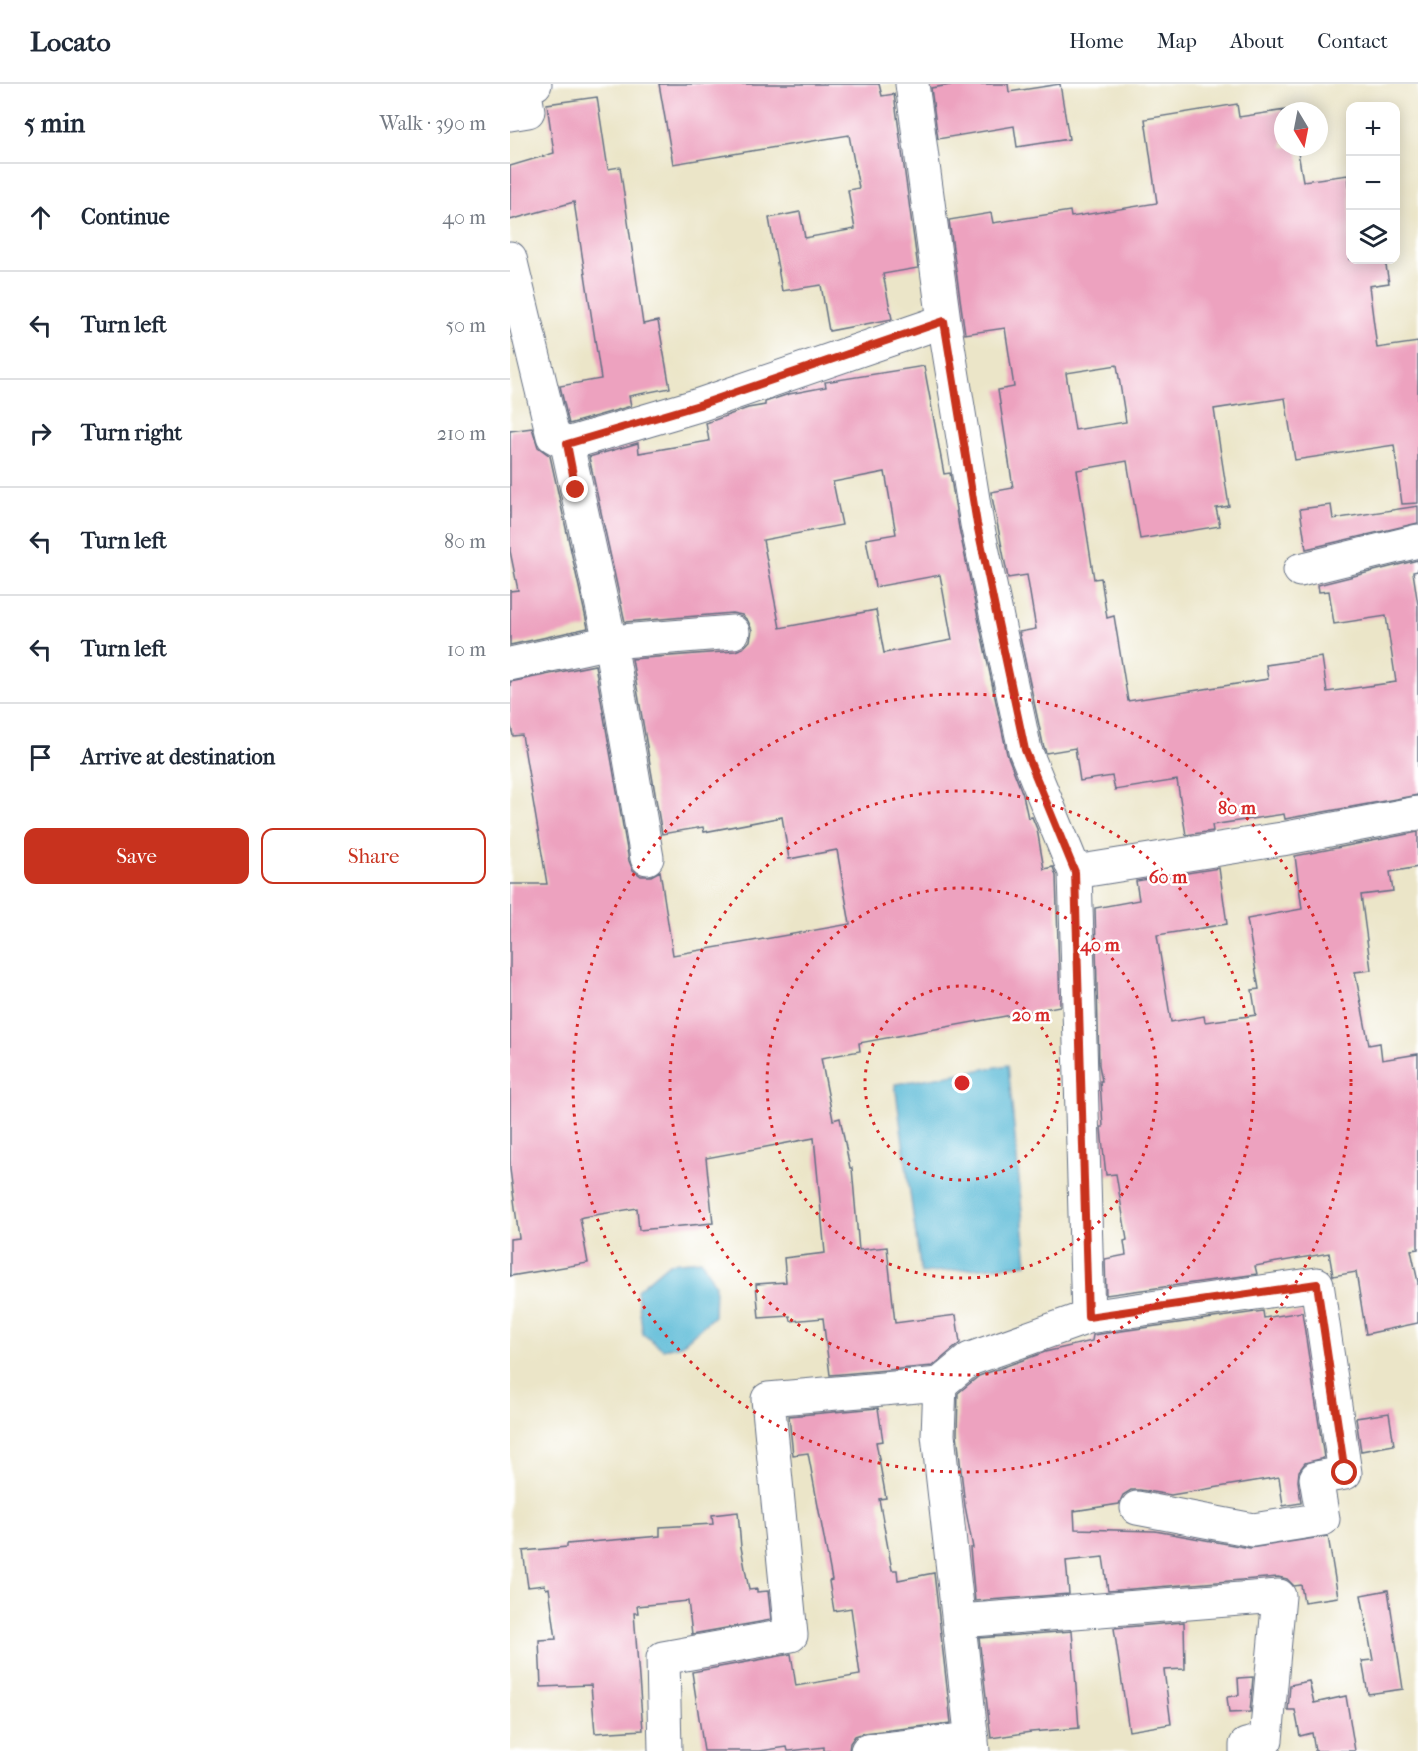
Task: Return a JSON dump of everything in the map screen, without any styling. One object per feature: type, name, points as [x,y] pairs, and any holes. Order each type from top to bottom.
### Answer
[{"type":"street","points":[[510,114],[528,111],[524,86],[535,84]]},
{"type":"street","points":[[912,84],[944,321],[977,524],[1025,750],[1075,872],[1088,1317]]},
{"type":"street","points":[[510,258],[553,436],[567,444],[699,405],[944,321]]},
{"type":"street","points":[[567,444],[610,642],[646,858]]},
{"type":"street","points":[[1300,570],[1418,541]]},
{"type":"street","points":[[510,664],[610,642],[733,632]]},
{"type":"street","points":[[1075,872],[1282,839],[1418,813]]},
{"type":"street","points":[[665,1751],[663,1658],[791,1635],[768,1399],[940,1384],[969,1359],[1088,1317],[1317,1284],[1345,1473],[1316,1478],[1323,1519],[1253,1530],[1137,1508]]},
{"type":"street","points":[[867,1751],[973,1745],[938,1435],[940,1384]]},
{"type":"street","points":[[960,1621],[1279,1596],[1266,1740],[1246,1745],[1246,1751]]},
{"type":"water","points":[[1008,1065],[1027,1264],[921,1273],[895,1084]]},
{"type":"water","points":[[701,1260],[715,1285],[714,1316],[681,1345],[663,1349],[643,1334],[637,1290],[669,1263]]},
{"type":"building","points":[[659,84],[879,84],[882,96],[894,94],[918,268],[883,274],[892,319],[829,331],[821,285],[782,291],[769,218],[800,212],[805,238],[855,229],[848,190],[859,188],[849,135],[673,164]]},
{"type":"building","points":[[957,84],[1008,84],[1009,92],[1060,84],[1069,139],[1017,147],[1014,126],[938,139],[931,88]]},
{"type":"building","points":[[597,97],[608,169],[620,167],[643,324],[658,321],[670,388],[629,396],[631,406],[569,424],[560,386],[601,379],[574,202],[510,220],[510,166],[554,153],[547,104]]},
{"type":"building","points":[[1237,104],[1239,117],[1274,112],[1274,156],[1299,156],[1303,181],[1346,175],[1346,264],[1386,264],[1389,283],[1369,286],[1377,348],[1418,342],[1418,503],[1402,504],[1394,445],[1295,460],[1285,398],[1214,409],[1229,506],[1216,508],[1220,526],[1140,539],[1127,461],[1077,470],[1094,579],[1101,578],[1107,618],[1114,616],[1128,701],[1268,679],[1266,665],[1322,657],[1327,692],[1396,682],[1386,616],[1334,624],[1329,591],[1319,592],[1318,585],[1418,560],[1418,571],[1413,572],[1418,605],[1418,795],[1285,819],[1284,814],[1212,825],[1213,831],[1186,835],[1177,780],[1115,790],[1112,776],[1080,781],[1075,748],[1046,753],[1019,632],[1036,629],[1027,575],[1008,578],[991,492],[1013,488],[998,390],[1014,387],[1005,328],[965,334],[949,220],[991,213],[993,223],[1070,211],[1071,217],[1157,203],[1145,119]],"holes":[[[1117,365],[1126,422],[1075,430],[1066,373]]]},
{"type":"building","points":[[924,366],[944,474],[950,473],[959,528],[1007,754],[1023,795],[1028,818],[1032,817],[1037,829],[1044,869],[1053,867],[1056,876],[1060,1006],[859,1043],[860,1051],[821,1058],[833,1120],[840,1118],[850,1168],[852,1168],[859,1250],[887,1247],[895,1323],[956,1315],[960,1343],[933,1366],[830,1375],[823,1318],[791,1321],[790,1316],[759,1318],[756,1284],[786,1282],[784,1258],[825,1253],[814,1138],[706,1158],[713,1223],[639,1230],[637,1208],[583,1217],[580,1218],[588,1263],[510,1276],[510,1239],[519,1238],[510,1169],[510,884],[547,884],[522,735],[513,736],[510,721],[510,682],[595,665],[629,861],[633,870],[641,876],[651,876],[660,871],[673,955],[850,924],[837,850],[789,859],[782,817],[704,832],[703,827],[662,834],[632,659],[735,651],[743,648],[750,641],[752,630],[742,615],[732,613],[625,622],[589,457],[638,443],[639,453],[709,441],[706,423],[748,408],[765,405],[765,402],[789,394],[826,387],[825,382]],"holes":[[[885,472],[896,534],[866,539],[875,587],[940,575],[952,640],[884,653],[876,610],[780,628],[763,540],[842,525],[833,482]]]},
{"type":"building","points":[[532,428],[538,447],[550,456],[588,628],[510,645],[510,591],[518,590],[510,551],[510,431]]},
{"type":"building","points":[[1331,505],[1333,519],[1418,506],[1418,523],[1306,549],[1300,509]]},
{"type":"building","points":[[1418,832],[1418,867],[1390,872],[1393,891],[1361,895],[1371,970],[1355,972],[1369,1045],[1380,1043],[1382,1060],[1418,1054],[1418,1249],[1411,1250],[1418,1282],[1418,1323],[1366,1334],[1356,1272],[1333,1276],[1329,1253],[1255,1266],[1257,1274],[1106,1295],[1105,1259],[1126,1255],[1124,1241],[1127,1240],[1116,1174],[1106,1175],[1102,1139],[1095,908],[1139,900],[1136,881],[1219,868],[1227,924],[1157,935],[1171,1022],[1204,1016],[1205,1022],[1256,1015],[1252,990],[1259,989],[1247,919],[1302,909],[1295,856]]},
{"type":"building","points":[[1263,1311],[1264,1318],[1302,1312],[1324,1458],[1305,1463],[1299,1471],[1301,1503],[1283,1506],[1279,1477],[1171,1495],[1131,1490],[1123,1495],[1119,1504],[1074,1511],[1075,1529],[1155,1531],[1250,1548],[1328,1536],[1338,1597],[1304,1602],[1301,1585],[1294,1586],[1287,1579],[1278,1577],[1108,1591],[1103,1557],[1066,1561],[1069,1594],[975,1601],[970,1548],[973,1548],[965,1506],[957,1434],[958,1393],[979,1376],[1045,1352],[1092,1341],[1093,1335]]},
{"type":"building","points":[[878,1408],[883,1441],[876,1442],[886,1498],[879,1499],[892,1570],[897,1570],[898,1580],[934,1573],[951,1723],[864,1733],[855,1736],[850,1743],[849,1751],[824,1751],[824,1747],[788,1751],[787,1747],[760,1751],[704,1751],[692,1672],[791,1654],[796,1686],[860,1675],[851,1608],[834,1611],[829,1581],[832,1580],[808,1453],[793,1455],[789,1416]]},
{"type":"building","points":[[1389,1413],[1394,1445],[1361,1451],[1356,1418]]},
{"type":"building","points":[[738,1512],[741,1547],[749,1590],[768,1591],[771,1620],[692,1634],[688,1601],[637,1606],[638,1613],[634,1613],[643,1730],[595,1733],[591,1685],[541,1687],[539,1640],[556,1639],[549,1588],[546,1589],[545,1585],[528,1587],[523,1551],[567,1547],[567,1544],[660,1536],[660,1527],[713,1524],[712,1515]]},
{"type":"building","points":[[1388,1590],[1403,1689],[1368,1694],[1362,1661],[1373,1660],[1361,1595]]},
{"type":"building","points":[[1184,1622],[1185,1669],[1164,1670],[1171,1724],[1129,1731],[1114,1628]]},
{"type":"building","points":[[1072,1631],[1079,1728],[991,1738],[979,1638]]},
{"type":"building","points":[[1253,1677],[1250,1712],[1229,1713],[1227,1697],[1239,1695],[1238,1678]]},
{"type":"building","points":[[1309,1681],[1314,1703],[1346,1696],[1355,1751],[1315,1751],[1312,1733],[1300,1736],[1295,1710],[1288,1710],[1290,1685]]},
{"type":"route","points":[[576,490],[567,444],[699,405],[944,321],[977,524],[1025,750],[1075,872],[1088,1317],[1317,1284],[1345,1473]]}]
